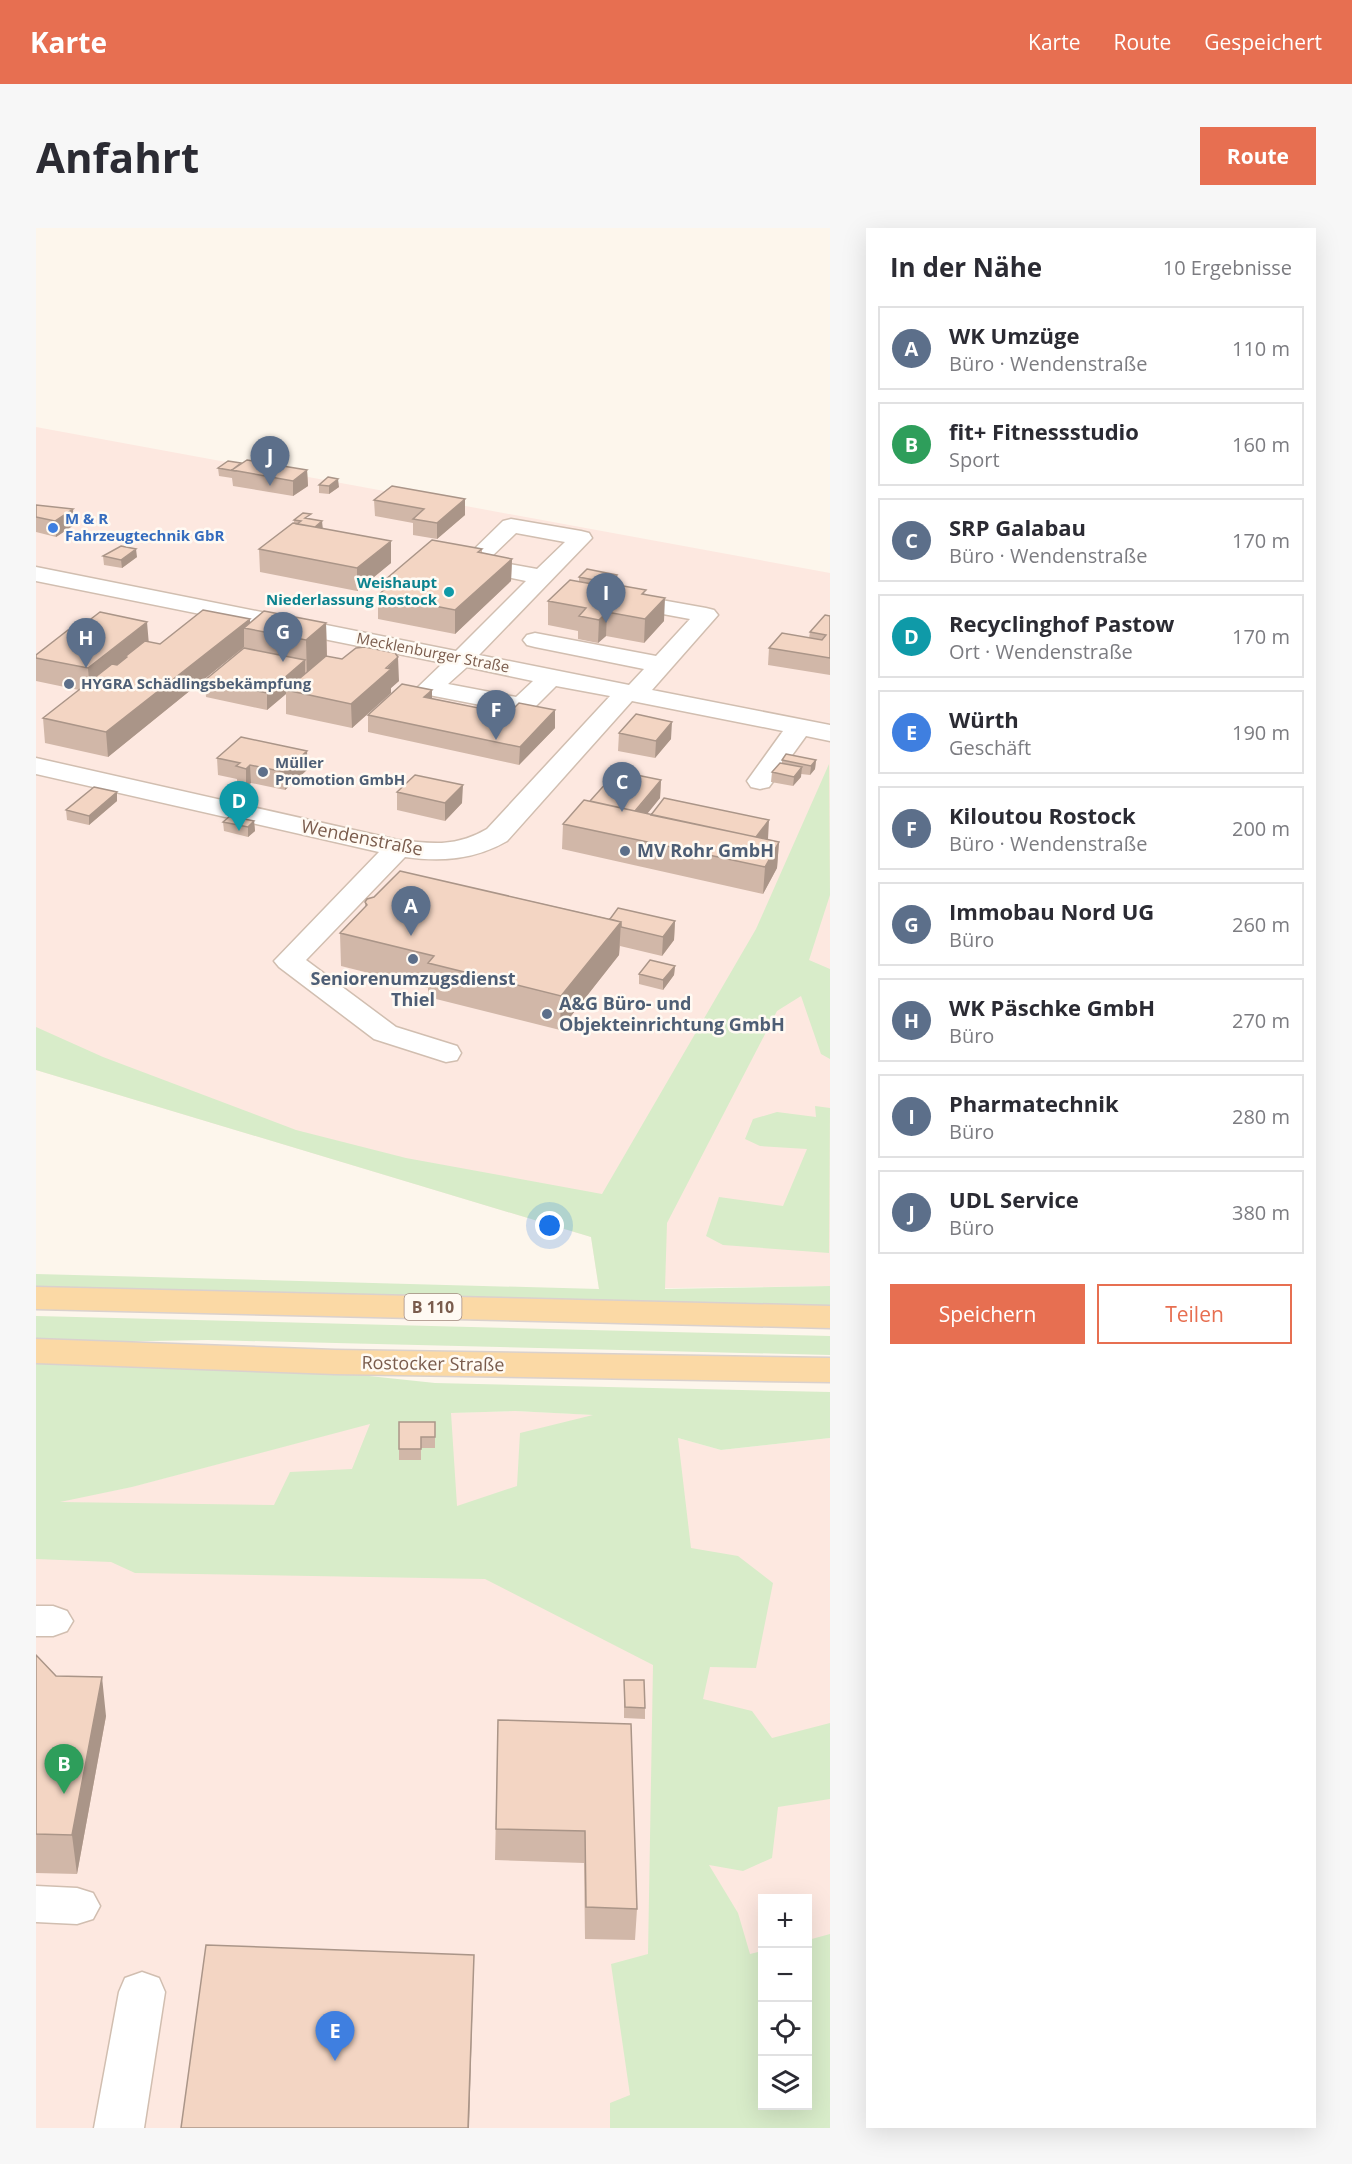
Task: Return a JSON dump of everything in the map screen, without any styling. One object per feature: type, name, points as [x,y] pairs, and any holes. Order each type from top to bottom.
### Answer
[{"type":"main road","name":"B 110","points":[[36,1298],[830,1317]]},
{"type":"main road","name":"Rostocker Straße","points":[[36,1352],[347,1362],[830,1370]]},
{"type":"street","name":"Mecklenburger Straße","points":[[36,574],[830,733]]},
{"type":"street","points":[[541,576],[462,659],[429,688],[522,706],[551,677]]},
{"type":"street","points":[[123,614],[147,596]]},
{"type":"street","name":"Wendenstraße","points":[[43,775],[398,848],[432,853],[458,852],[480,846],[497,835],[631,693],[662,664],[706,615],[598,596]]},
{"type":"street","points":[[535,640],[662,664]]},
{"type":"street","points":[[760,781],[799,727]]},
{"type":"street","points":[[398,848],[289,961],[385,1033],[446,1053]]},
{"type":"street","points":[[119,2128],[142,1992]]},
{"type":"shaded area","points":[[36,427],[830,573],[830,1286],[599,1289],[591,1237],[36,1070]]},
{"type":"shaded area","points":[[515,1411],[596,1415],[721,1450],[830,1438],[830,2128],[36,2128],[36,1498],[56,1502],[131,1487],[405,1414]]},
{"type":"green space","points":[[829,764],[830,895],[809,960],[830,969],[830,1059],[821,1054],[801,996],[777,1011],[667,1223],[665,1289],[830,1286],[830,1309],[36,1290],[36,1274],[599,1289],[591,1237],[36,1070],[36,1027],[103,1057],[296,1130],[406,1158],[602,1194],[756,929]]},
{"type":"green space","points":[[815,1106],[830,1108],[829,1253],[723,1245],[706,1236],[719,1197],[783,1206],[807,1149],[760,1146],[745,1139],[753,1119],[777,1112],[816,1117]]},
{"type":"green space","points":[[36,1316],[830,1336],[830,1355],[208,1340],[36,1343]]},
{"type":"green space","points":[[36,1361],[294,1368],[435,1383],[830,1392],[830,1438],[721,1450],[678,1438],[691,1548],[738,1556],[773,1583],[756,1668],[710,1667],[703,1699],[752,1711],[772,1738],[830,1723],[830,1799],[778,1807],[772,1858],[743,1871],[709,1865],[738,1913],[750,1954],[758,1952],[758,2110],[812,2110],[812,1939],[830,1934],[830,2128],[610,2128],[610,2103],[630,2095],[611,1964],[648,1954],[653,1665],[485,1579],[135,1573],[111,1562],[36,1559]],"holes":[[[515,1411],[593,1415],[520,1433],[517,1486],[457,1506],[451,1413]],[[370,1424],[352,1469],[290,1472],[274,1505],[60,1502],[132,1487]]]},
{"type":"building","points":[[247,460],[307,470],[293,481],[232,470]]},
{"type":"building","points":[[228,461],[241,463],[232,470],[235,471],[218,468]]},
{"type":"building","points":[[328,477],[338,479],[329,486],[319,485]]},
{"type":"building","points":[[392,486],[465,499],[437,523],[413,519],[424,509],[374,500]]},
{"type":"building","points":[[36,505],[73,509],[55,521],[36,517]]},
{"type":"building","points":[[303,513],[311,514],[305,518],[322,521],[315,527],[297,524],[301,521],[294,520]]},
{"type":"building","points":[[293,523],[391,541],[357,568],[259,549]]},
{"type":"building","points":[[432,540],[482,549],[478,552],[512,559],[455,610],[378,595],[395,581],[386,579]]},
{"type":"building","points":[[121,546],[136,549],[121,560],[103,556]]},
{"type":"building","points":[[587,569],[617,575],[609,583],[579,577]]},
{"type":"building","points":[[570,580],[592,584],[595,581],[646,590],[642,594],[665,598],[645,619],[607,612],[599,620],[579,616],[586,608],[548,601]]},
{"type":"building","points":[[203,610],[250,619],[106,732],[43,718],[112,664],[117,665],[145,641],[160,644]]},
{"type":"building","points":[[264,611],[326,623],[306,640],[244,628]]},
{"type":"building","points":[[100,612],[147,622],[88,668],[36,658],[36,655],[68,630],[74,632]]},
{"type":"building","points":[[825,615],[830,616],[830,658],[769,648],[782,633],[822,640],[826,635],[810,632]]},
{"type":"building","points":[[365,647],[395,653],[398,657],[386,668],[391,669],[351,704],[286,690],[326,656],[342,659],[356,648]]},
{"type":"building","points":[[244,648],[305,660],[267,693],[205,680]]},
{"type":"building","points":[[402,684],[432,690],[424,697],[508,714],[519,703],[555,710],[520,747],[368,715]]},
{"type":"building","points":[[636,714],[672,722],[656,741],[619,733]]},
{"type":"building","points":[[241,737],[307,751],[284,772],[250,765],[246,769],[236,766],[240,763],[217,758]]},
{"type":"building","points":[[786,754],[816,760],[811,766],[782,760]]},
{"type":"building","points":[[780,763],[802,767],[794,777],[772,772]]},
{"type":"building","points":[[617,771],[661,780],[635,811],[590,801]]},
{"type":"building","points":[[415,775],[463,785],[445,803],[397,792]]},
{"type":"building","points":[[94,787],[117,792],[89,816],[66,810]]},
{"type":"building","points":[[664,798],[769,820],[756,837],[651,815]]},
{"type":"building","points":[[584,800],[779,842],[765,867],[563,824]]},
{"type":"building","points":[[230,816],[254,821],[248,827],[223,822]]},
{"type":"building","points":[[400,871],[621,922],[561,996],[428,963],[434,956],[340,933],[367,905],[365,902],[367,899],[374,897]]},
{"type":"building","points":[[618,908],[675,921],[663,937],[621,927],[621,922],[610,919]]},
{"type":"building","points":[[650,960],[675,966],[663,980],[639,974]]},
{"type":"building","points":[[399,1422],[435,1422],[435,1437],[421,1437],[421,1449],[399,1449]]},
{"type":"building","points":[[36,1655],[56,1676],[102,1677],[72,1835],[36,1834]]},
{"type":"building","points":[[624,1680],[644,1680],[645,1708],[625,1707]]},
{"type":"building","points":[[498,1720],[631,1724],[637,1909],[586,1907],[585,1831],[496,1829]]},
{"type":"building","points":[[206,1945],[474,1955],[468,2128],[181,2128]]},
{"type":"place","name":"UDL Service","points":[[270,486]]},
{"type":"place","name":"M & R Fahrzeugtechnik GbR","points":[[53,528]]},
{"type":"place","name":"Weishaupt Niederlassung Rostock","points":[[449,592]]},
{"type":"place","name":"Pharmatechnik","points":[[606,623]]},
{"type":"place","name":"Immobau Nord UG","points":[[283,662]]},
{"type":"place","name":"WK Päschke GmbH","points":[[86,668]]},
{"type":"place","name":"HYGRA Schädlingsbekämpfung","points":[[69,684]]},
{"type":"place","name":"Kiloutou Rostock","points":[[496,740]]},
{"type":"place","name":"Müller Promotion GmbH","points":[[263,772]]},
{"type":"place","name":"SRP Galabau","points":[[622,812]]},
{"type":"place","name":"Recyclinghof Pastow","points":[[239,831]]},
{"type":"place","name":"MV Rohr GmbH","points":[[625,851]]},
{"type":"place","name":"WK Umzüge","points":[[411,936]]},
{"type":"place","name":"Seniorenumzugsdienst Thiel","points":[[413,959]]},
{"type":"place","name":"A&G Büro- und Objekteinrichtung GmbH","points":[[547,1014]]},
{"type":"place","name":"fit+ Fitnessstudio","points":[[64,1794]]},
{"type":"place","name":"Würth","points":[[335,2061]]}]
